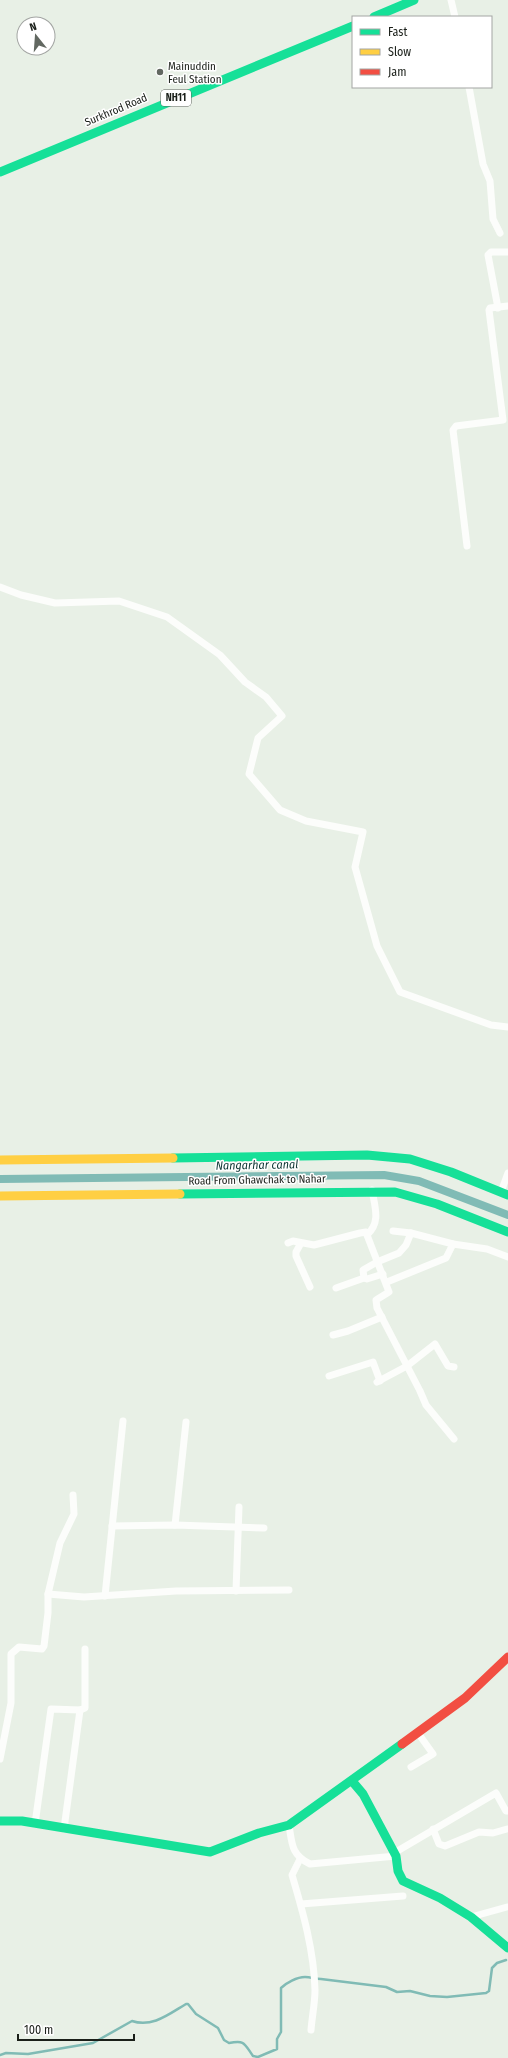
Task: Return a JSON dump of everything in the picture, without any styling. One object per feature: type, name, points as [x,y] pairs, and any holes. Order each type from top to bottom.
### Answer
[{"type":"street","points":[[376,16],[414,0]]},
{"type":"street","points":[[451,0],[455,16]]},
{"type":"street","name":"Surkhrod Road","points":[[0,172],[352,26]]},
{"type":"street","points":[[469,88],[483,164],[490,181],[493,220],[500,233]]},
{"type":"street","points":[[498,308],[488,255],[491,252],[508,252]]},
{"type":"street","points":[[467,546],[453,430],[456,426],[504,420],[489,310],[490,308],[508,306]]},
{"type":"street","points":[[0,588],[21,596],[55,603],[119,601],[167,617],[220,655],[245,682],[266,697],[282,716],[258,738],[249,774],[280,810],[306,821],[362,832],[355,867],[377,946],[400,992],[491,1025],[508,1028]]},
{"type":"street","points":[[0,1160],[367,1154],[410,1159],[451,1172],[505,1194],[508,1173]]},
{"type":"street","points":[[367,1235],[375,1228],[377,1222],[372,1190]]},
{"type":"street","name":"Road From Ghawchak to Nahar","points":[[0,1196],[372,1190],[395,1192],[416,1198],[508,1232]]},
{"type":"street","points":[[393,1231],[411,1233],[453,1244],[487,1249],[508,1257]]},
{"type":"street","points":[[288,1243],[293,1241],[314,1245],[366,1232],[390,1292],[376,1300],[377,1308],[426,1405],[454,1439]]},
{"type":"street","points":[[364,1278],[363,1270],[398,1253],[406,1245],[411,1233]]},
{"type":"street","points":[[301,1242],[296,1252],[296,1256],[310,1287]]},
{"type":"street","points":[[387,1282],[446,1258],[453,1244]]},
{"type":"street","points":[[336,1288],[364,1278],[367,1279],[383,1274]]},
{"type":"street","points":[[333,1335],[348,1331],[382,1317]]},
{"type":"street","points":[[329,1376],[373,1362],[378,1381],[406,1366],[435,1344],[448,1366],[454,1367]]},
{"type":"street","points":[[105,1596],[123,1421]]},
{"type":"street","points":[[175,1525],[186,1422]]},
{"type":"street","points":[[0,1759],[11,1703],[12,1654],[19,1647],[42,1649],[44,1646],[48,1613],[48,1594],[60,1542],[74,1514],[73,1495]]},
{"type":"street","points":[[236,1591],[239,1507]]},
{"type":"street","points":[[112,1526],[175,1525],[264,1528]]},
{"type":"street","points":[[48,1594],[84,1597],[176,1591],[289,1590]]},
{"type":"street","points":[[35,1824],[51,1709],[80,1710],[85,1708],[85,1649]]},
{"type":"street","points":[[0,1821],[22,1821],[210,1852],[219,1850],[259,1833],[289,1825],[465,1698],[508,1657]]},
{"type":"street","points":[[64,1829],[80,1710]]},
{"type":"street","points":[[411,1767],[432,1754],[418,1733]]},
{"type":"street","points":[[352,1781],[363,1794],[395,1854],[398,1871],[403,1881],[440,1898],[471,1917],[508,1948]]},
{"type":"street","points":[[289,1825],[294,1851],[300,1859],[310,1864],[395,1854],[433,1829],[496,1793],[506,1811],[508,1811]]},
{"type":"street","points":[[433,1829],[439,1844],[445,1846],[479,1832],[493,1833],[507,1829]]},
{"type":"street","points":[[300,1859],[292,1875],[301,1904],[315,1990],[311,2030]]},
{"type":"street","points":[[301,1904],[404,1896]]},
{"type":"street","points":[[471,1917],[507,1907]]},
{"type":"waterway","name":"Nangarhar canal","points":[[0,1179],[384,1175],[419,1181],[508,1215]]},
{"type":"waterway","points":[[0,2055],[6,2053],[28,2054],[93,2043],[132,2021],[146,2023],[160,2019],[188,2004],[196,2014],[218,2028],[224,2040],[229,2043],[241,2042],[248,2048],[253,2056],[258,2057],[277,2049],[277,2039],[281,2032],[281,1988],[295,1979],[309,1977],[386,1987],[397,1992],[410,1991],[430,1996],[447,1997],[486,1993],[489,1991],[492,1968],[497,1963],[506,1960]]},
{"type":"traffic: fast","points":[[376,16],[414,0]]},
{"type":"traffic: fast","points":[[0,172],[352,26]]},
{"type":"traffic: fast","points":[[173,1158],[367,1155],[410,1159],[451,1172],[508,1195]]},
{"type":"traffic: fast","points":[[180,1194],[395,1192],[437,1204],[508,1232]]},
{"type":"traffic: fast","points":[[0,1821],[22,1821],[210,1852],[259,1833],[289,1825],[402,1744]]},
{"type":"traffic: fast","points":[[352,1781],[363,1794],[396,1856],[398,1871],[403,1881],[440,1898],[471,1917],[508,1948]]},
{"type":"traffic: slow","points":[[0,1160],[173,1158]]},
{"type":"traffic: slow","points":[[0,1196],[180,1194]]},
{"type":"traffic: jam","points":[[402,1744],[465,1698],[508,1657]]},
{"type":"place","name":"Mainuddin Feul Station","points":[[160,72]]}]
